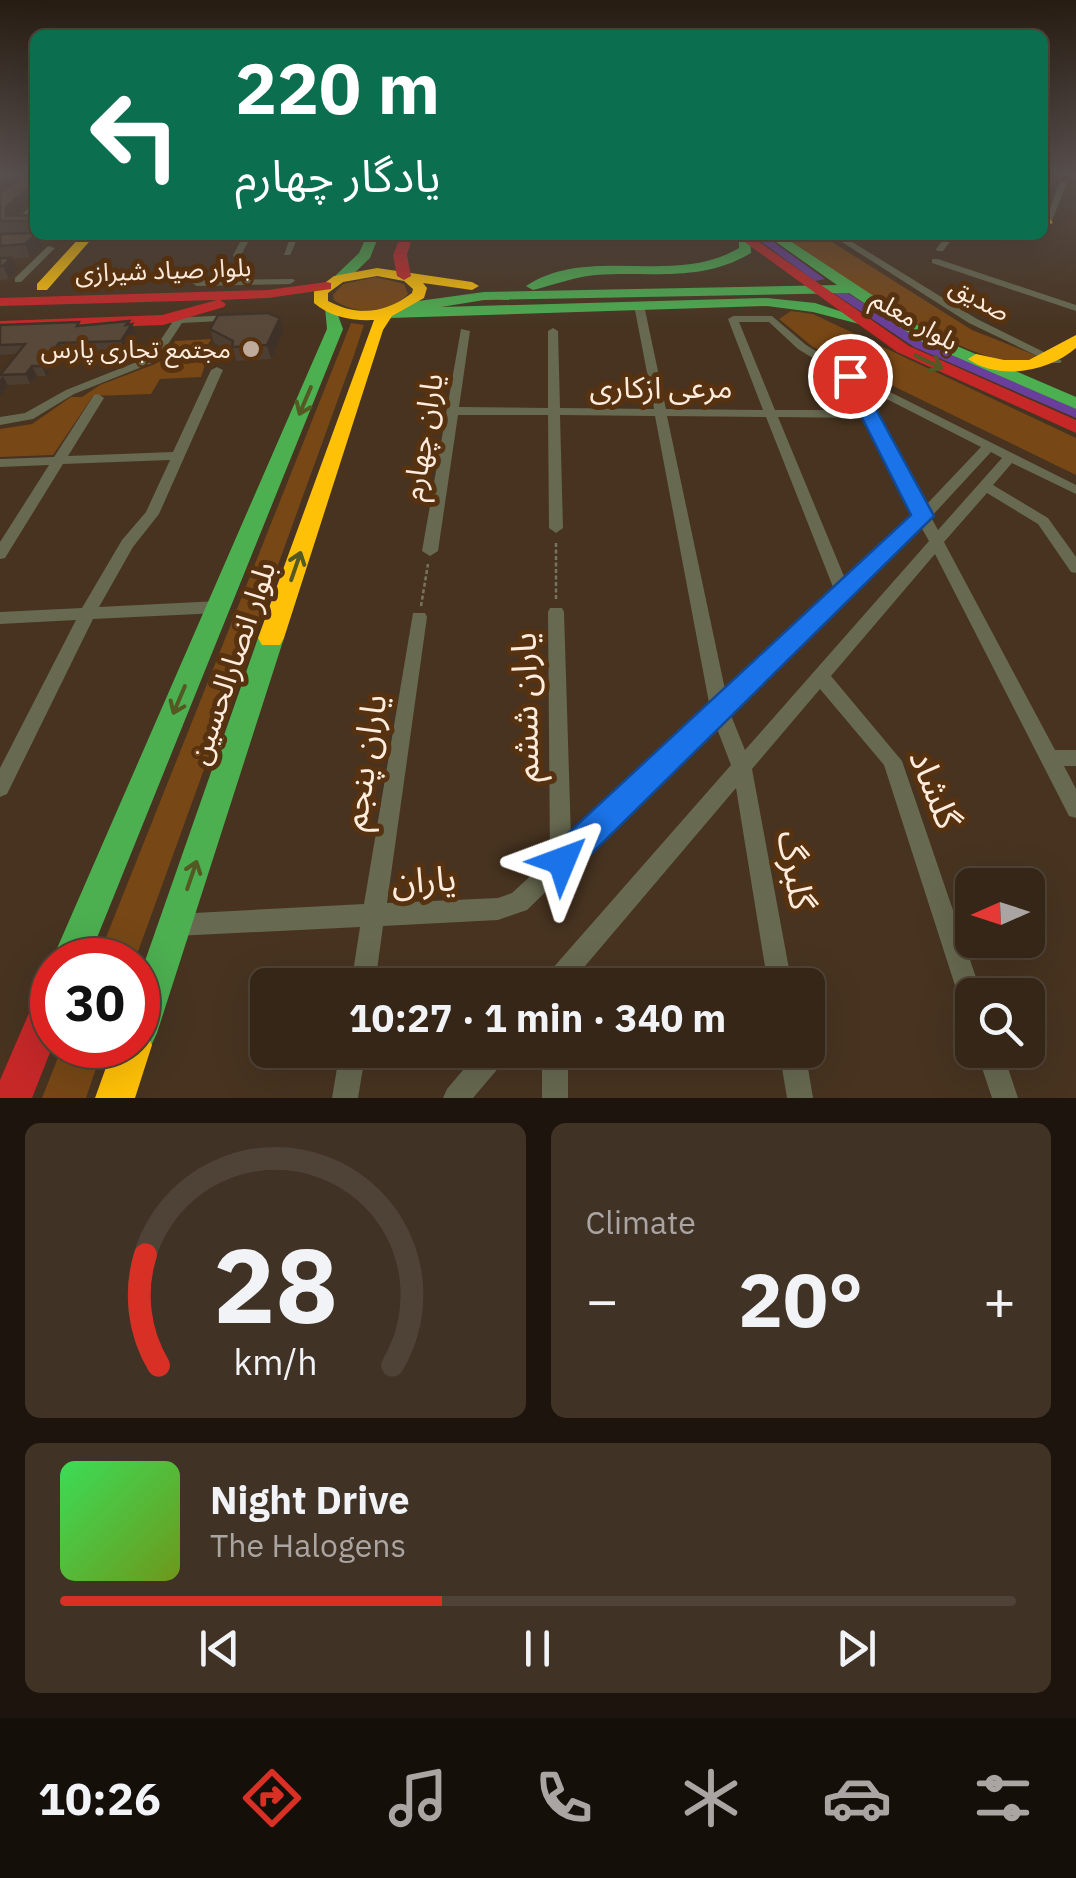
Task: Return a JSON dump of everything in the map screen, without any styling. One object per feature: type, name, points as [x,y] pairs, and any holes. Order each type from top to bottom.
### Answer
[{"type":"main road","points":[[39,298],[85,240]]},
{"type":"main road","points":[[329,294],[356,267],[370,240]]},
{"type":"main road","points":[[405,240],[400,255],[406,276]]},
{"type":"main road","points":[[534,290],[591,271],[677,270],[729,262],[746,250],[744,240]]},
{"type":"main road","name":"بلوار معلم","points":[[750,240],[958,354],[1076,404]]},
{"type":"main road","name":"بلوار معلم","points":[[778,240],[862,324],[960,377],[1076,427]]},
{"type":"main road","points":[[677,270],[725,285]]},
{"type":"main road","points":[[329,294],[377,272],[450,285],[534,290],[587,307]]},
{"type":"main road","name":"بلوار انصارالحسین","points":[[160,970],[375,330],[395,310],[420,295],[420,288],[406,276]]},
{"type":"main road","points":[[39,298],[197,283],[243,295]]},
{"type":"main road","points":[[9,284],[39,298],[74,324]]},
{"type":"main road","points":[[676,304],[725,285]]},
{"type":"main road","points":[[329,294],[355,316],[454,298],[534,290],[827,285]]},
{"type":"main road","name":"بلوار صیاد شیرازی","points":[[0,302],[329,294]]},
{"type":"main road","name":"بلوار صیاد شیرازی","points":[[0,311],[39,298],[219,304],[329,294]]},
{"type":"main road","name":"بلوار انصارالحسین","points":[[79,938],[335,329],[329,294]]},
{"type":"main road","points":[[0,326],[171,320],[219,304]]},
{"type":"main road","points":[[395,310],[676,304],[778,311],[815,308],[862,324]]},
{"type":"main road","points":[[958,354],[1019,370],[1071,366],[1076,340]]},
{"type":"main road","points":[[12,1098],[30,1055]]},
{"type":"main road","points":[[114,1098],[125,1068]]},
{"type":"street","points":[[0,240],[30,239]]},
{"type":"street","points":[[237,255],[245,240]]},
{"type":"street","points":[[287,253],[293,240]]},
{"type":"street","name":"صدیق","points":[[849,240],[973,321],[1071,366]]},
{"type":"street","points":[[940,249],[947,240]]},
{"type":"street","points":[[9,284],[51,248]]},
{"type":"street","points":[[935,262],[1076,308]]},
{"type":"street","points":[[18,264],[35,264]]},
{"type":"street","points":[[197,283],[290,281]]},
{"type":"street","points":[[638,305],[720,711],[742,767]]},
{"type":"street","points":[[843,593],[733,319],[778,311],[802,347],[850,376],[1076,490]]},
{"type":"street","points":[[0,421],[28,416],[70,392],[154,359],[171,320],[254,318]]},
{"type":"street","name":"یاران چهارم","points":[[430,551],[465,331]]},
{"type":"street","points":[[554,331],[556,528]]},
{"type":"street","points":[[0,788],[87,614],[127,544],[152,514],[217,370]]},
{"type":"street","points":[[850,376],[1076,809]]},
{"type":"street","points":[[0,554],[98,398]]},
{"type":"street","name":"مرعی ازکاری","points":[[452,411],[870,414]]},
{"type":"street","name":"یاران","points":[[176,925],[498,908],[519,902],[923,516],[989,447]]},
{"type":"street","points":[[0,462],[179,456]]},
{"type":"street","points":[[569,968],[1010,458]]},
{"type":"street","points":[[985,486],[1043,521],[1076,568]]},
{"type":"street","points":[[0,618],[218,607]]},
{"type":"street","name":"یاران ششم","points":[[556,612],[562,861]]},
{"type":"street","name":"یاران پنجم","points":[[366,968],[419,617]]},
{"type":"street","name":"گلشاد","points":[[820,676],[892,761],[964,978]]},
{"type":"street","points":[[1049,758],[1076,758]]},
{"type":"street","name":"گلبرگ","points":[[742,767],[777,968]]},
{"type":"street","points":[[345,1098],[350,1068]]},
{"type":"street","points":[[456,1098],[482,1068]]},
{"type":"street","points":[[555,1068],[555,1098]]},
{"type":"street","points":[[795,1068],[800,1098]]},
{"type":"street","points":[[995,1068],[1005,1098]]},
{"type":"path","points":[[556,528],[556,612]]},
{"type":"path","points":[[419,617],[430,551]]},
{"type":"shaded area","points":[[788,240],[829,240],[972,330],[1040,357],[1038,362],[1010,362],[977,353],[869,295]]},
{"type":"shaded area","points":[[376,277],[404,284],[408,294],[392,305],[372,310],[352,308],[334,300],[333,295],[343,284]]},
{"type":"shaded area","points":[[791,311],[813,314],[1076,438],[1076,475],[813,347],[779,319]]},
{"type":"shaded area","points":[[351,323],[364,325],[143,938],[106,938]]},
{"type":"shaded area","points":[[211,339],[203,354],[208,355],[201,377],[160,379],[151,394],[93,396],[53,455],[0,457],[0,429],[32,424],[71,397],[82,397],[100,385],[155,364],[166,358],[175,341]]},
{"type":"shaded area","points":[[54,1068],[96,1068],[86,1098],[42,1098]]},
{"type":"building","points":[[30,233],[30,240],[25,244],[0,246],[0,234]]},
{"type":"building","points":[[268,313],[280,318],[267,345],[232,347],[233,341],[210,329],[218,315]]},
{"type":"building","points":[[129,321],[126,325],[132,324],[121,341],[59,343],[42,366],[32,366],[26,374],[0,375],[25,344],[0,345],[0,325],[79,322],[77,326]]},
{"type":"waterway","points":[[764,240],[819,279]]},
{"type":"waterway","points":[[839,292],[918,344],[1076,414]]},
{"type":"traffic: fast","points":[[341,278],[365,255],[371,240]]},
{"type":"traffic: fast","points":[[533,286],[594,271],[711,267],[746,250],[744,240]]},
{"type":"traffic: fast","points":[[780,240],[930,340],[1076,404]]},
{"type":"traffic: fast","points":[[404,308],[484,296],[847,289]]},
{"type":"traffic: fast","points":[[389,313],[767,302],[815,308],[862,323]]},
{"type":"traffic: fast","points":[[79,938],[335,329],[330,310]]},
{"type":"traffic: fast","points":[[160,968],[271,638]]},
{"type":"traffic: slow","points":[[42,287],[84,240]]},
{"type":"traffic: slow","points":[[377,272],[408,277],[420,288],[419,295],[396,310],[371,316],[345,314],[321,303],[321,291],[339,279],[377,272]]},
{"type":"traffic: slow","points":[[408,277],[472,286]]},
{"type":"traffic: slow","points":[[271,638],[375,330],[386,313]]},
{"type":"traffic: slow","points":[[976,359],[1029,365],[1053,357],[1076,340]]},
{"type":"traffic: slow","points":[[115,1098],[125,1068]]},
{"type":"traffic: jam","points":[[404,276],[400,255],[405,240]]},
{"type":"traffic: jam","points":[[748,240],[903,349],[1076,427]]},
{"type":"traffic: jam","points":[[0,302],[268,294],[326,286]]},
{"type":"traffic: jam","points":[[0,326],[163,320],[219,304]]},
{"type":"traffic: jam","points":[[12,1098],[30,1055]]},
{"type":"place","name":"مجتمع تجاری پارس","points":[[251,349]]},
{"type":"route","points":[[562,861],[923,516],[850,376]]}]
